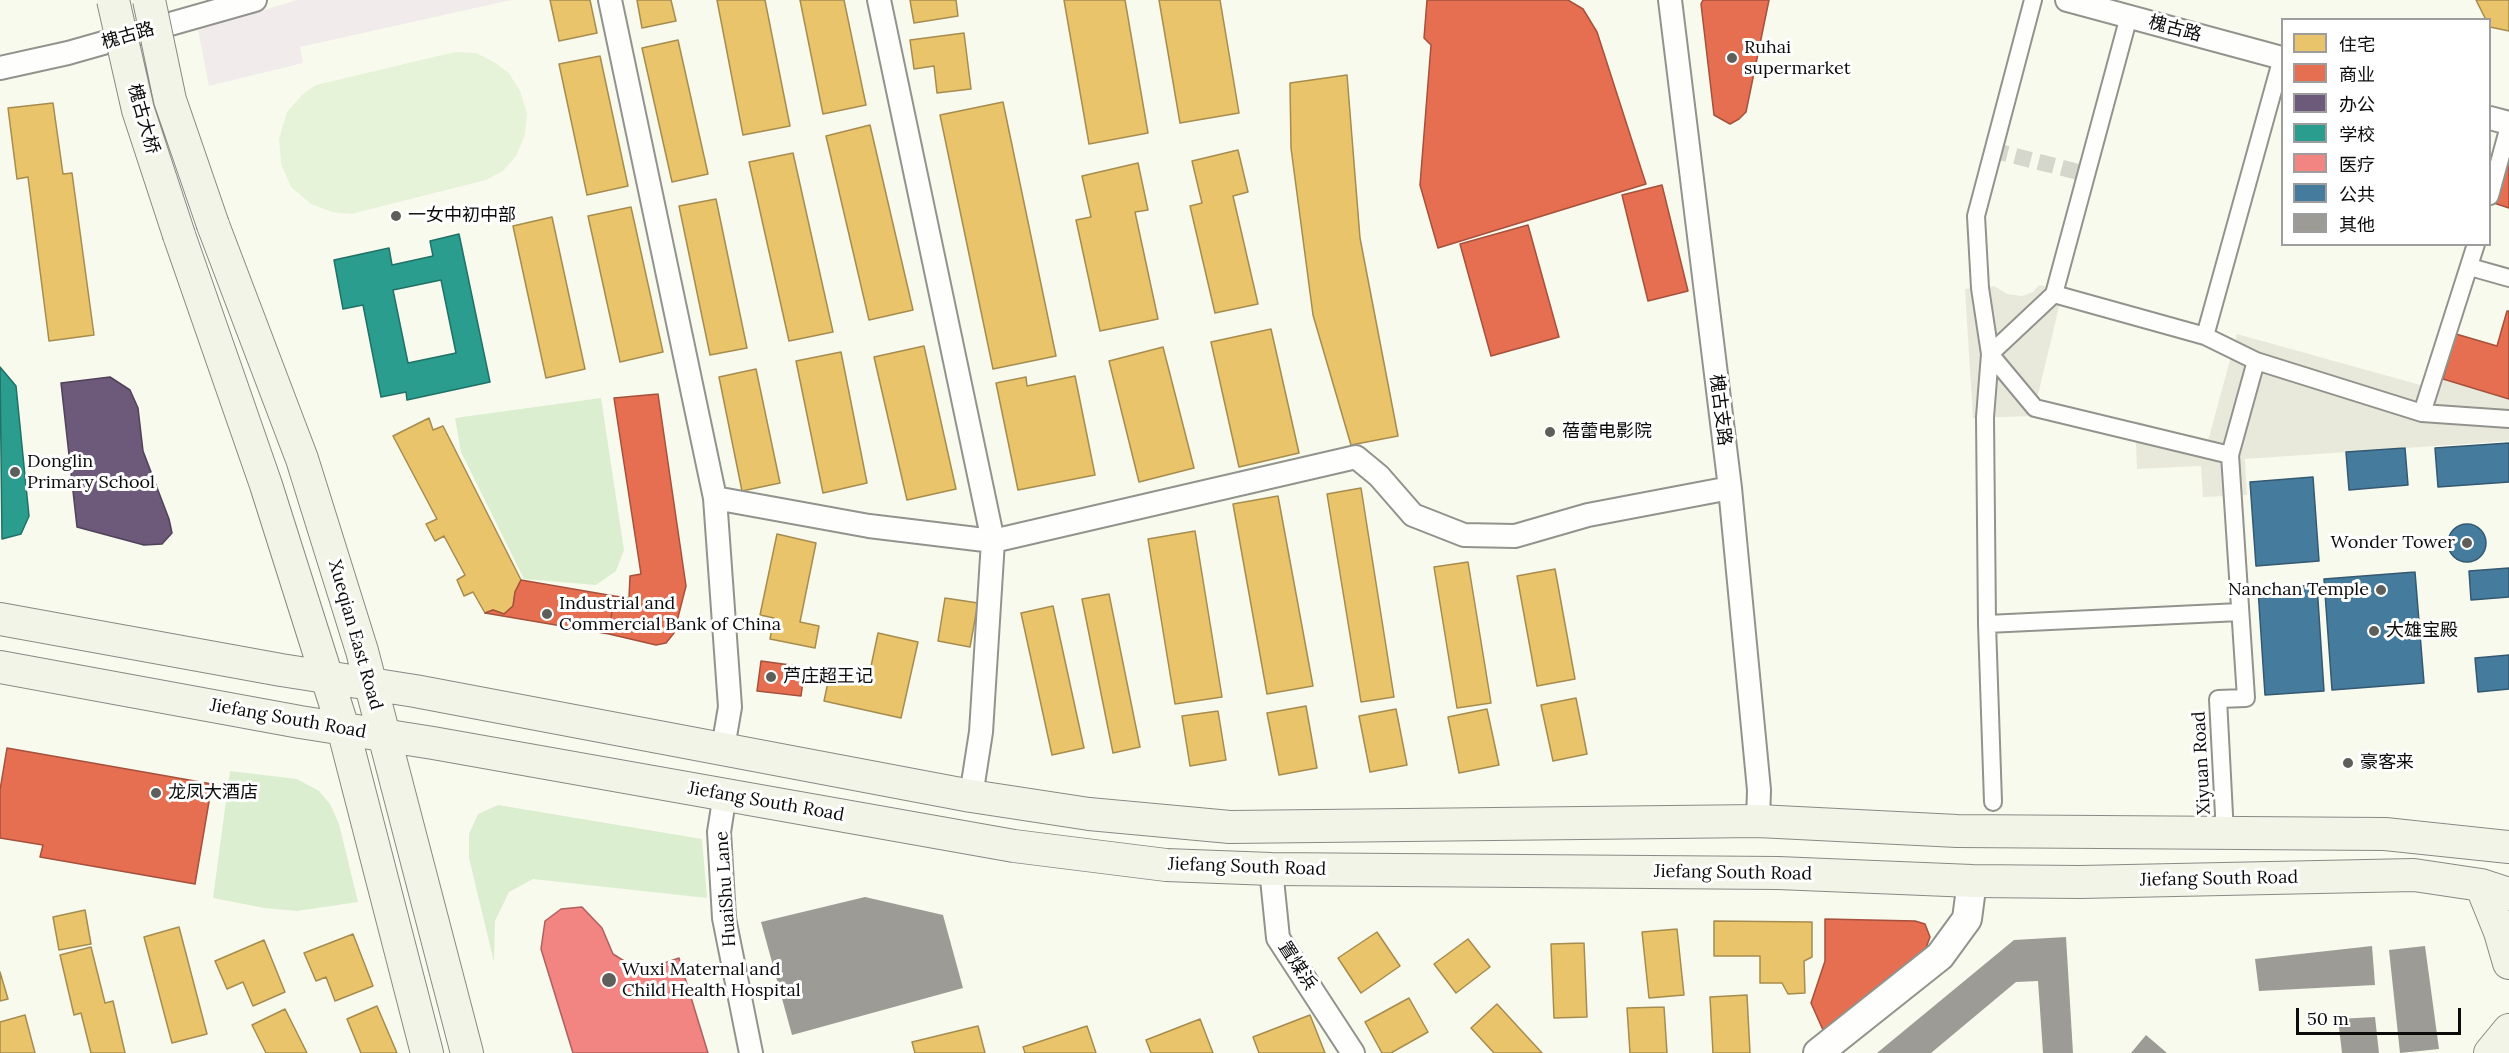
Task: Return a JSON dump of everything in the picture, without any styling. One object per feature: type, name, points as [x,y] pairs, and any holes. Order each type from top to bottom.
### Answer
[{"type":"main road","name":"槐古大桥","points":[[113,0],[138,110],[266,485],[327,677]]},
{"type":"main road","name":"槐古大桥","points":[[148,0],[170,99],[213,225]]},
{"type":"main road","name":"Xueqian East Road","points":[[213,225],[302,459],[371,685],[467,1053]]},
{"type":"main road","points":[[0,619],[415,691],[971,796],[1089,814],[1230,827],[1758,821],[1957,831],[2385,834],[2509,847]]},
{"type":"main road","name":"Jiefang South Road","points":[[0,667],[1014,846],[1166,865],[1271,869],[1778,873],[1972,881],[2100,882],[2414,875],[2495,889]]},
{"type":"main road","points":[[327,677],[343,728],[427,1053]]},
{"type":"main road","points":[[2495,889],[2500,932],[2509,963]]},
{"type":"main road","points":[[2490,1053],[2509,1030]]},
{"type":"street","name":"槐古路","points":[[0,69],[68,53],[255,0]]},
{"type":"street","points":[[610,0],[715,498],[730,707],[723,748]]},
{"type":"street","points":[[879,0],[993,541],[981,732],[971,796]]},
{"type":"street","name":"槐古支路","points":[[1670,0],[1730,488],[1759,790],[1758,821]]},
{"type":"street","points":[[1993,802],[1987,624],[1985,417],[1990,354],[1980,288],[1976,216],[2033,0]]},
{"type":"street","name":"槐古路","points":[[2067,0],[2281,58]]},
{"type":"street","points":[[1990,354],[2054,294],[2129,16]]},
{"type":"street","points":[[2205,336],[2281,62]]},
{"type":"street","points":[[2491,118],[2509,125],[2491,192]]},
{"type":"street","points":[[2421,413],[2475,246]]},
{"type":"street","points":[[2470,267],[2509,278]]},
{"type":"street","points":[[2054,294],[2205,336],[2256,360],[2421,413],[2509,419]]},
{"type":"street","points":[[1990,354],[2035,408],[2230,455]]},
{"type":"street","name":"Xiyuan Road","points":[[2224,834],[2218,699],[2246,698],[2230,455],[2256,360]]},
{"type":"street","points":[[715,498],[869,526],[993,541],[1356,457],[1379,476],[1413,515],[1464,535],[1515,536],[1588,515],[1730,488]]},
{"type":"street","points":[[1987,624],[2241,612]]},
{"type":"street","name":"HuaiShu Lane","points":[[725,794],[719,832],[724,918],[751,1053]]},
{"type":"street","name":"置煤浜","points":[[1271,869],[1278,938],[1353,1053]]},
{"type":"street","points":[[1818,1053],[1940,956],[1967,919],[1972,881]]},
{"type":"shaded area","points":[[297,0],[511,0],[300,47],[303,63],[209,86],[198,30]]},
{"type":"shaded area","points":[[2039,285],[2063,290],[2033,416],[1973,418],[1965,289],[1994,286],[2007,294],[2022,296],[2033,292]]},
{"type":"shaded area","points":[[2237,334],[2424,386],[2443,379],[2509,399],[2509,441],[2245,459],[2247,495],[2203,497],[2201,466],[2137,469],[2135,421],[2208,441]]},
{"type":"green space","points":[[455,52],[476,53],[494,62],[509,73],[520,91],[527,113],[525,135],[516,156],[503,171],[486,180],[351,214],[332,212],[311,204],[291,187],[281,164],[279,139],[287,112],[303,94],[316,85]]},
{"type":"green space","points":[[601,398],[624,550],[616,571],[596,585],[524,579],[461,452],[455,418]]},
{"type":"green space","points":[[230,771],[297,779],[319,791],[330,804],[339,824],[358,902],[297,911],[264,908],[213,898]]},
{"type":"green space","points":[[498,805],[702,839],[707,898],[533,879],[509,892],[495,921],[494,962],[469,858],[469,834],[478,814]]},
{"type":"building: 住宅","points":[[550,0],[590,0],[597,33],[559,41]]},
{"type":"building: 住宅","points":[[637,0],[671,0],[676,21],[642,28]]},
{"type":"building: 住宅","points":[[717,0],[765,0],[790,126],[743,135]]},
{"type":"building: 住宅","points":[[800,0],[844,0],[866,105],[823,114]]},
{"type":"building: 住宅","points":[[910,0],[956,0],[958,16],[914,23]]},
{"type":"building: 住宅","points":[[1064,0],[1125,0],[1148,133],[1089,144]]},
{"type":"building: 住宅","points":[[1159,0],[1220,0],[1239,113],[1180,123]]},
{"type":"building: 住宅","points":[[2476,0],[2509,0],[2509,31],[2491,27],[2491,18],[2485,18]]},
{"type":"building: 住宅","points":[[964,33],[971,89],[937,93],[934,66],[914,69],[910,40]]},
{"type":"building: 住宅","points":[[678,40],[708,174],[672,182],[642,48]]},
{"type":"building: 住宅","points":[[600,56],[628,186],[587,195],[559,64]]},
{"type":"building: 住宅","points":[[1347,75],[1360,238],[1398,436],[1351,445],[1313,315],[1291,148],[1290,83]]},
{"type":"building: 住宅","points":[[1003,102],[1056,356],[993,369],[940,115]]},
{"type":"building: 住宅","points":[[53,103],[63,174],[72,173],[94,335],[49,341],[28,177],[17,179],[8,108]]},
{"type":"building: 住宅","points":[[870,125],[913,310],[869,320],[826,136]]},
{"type":"building: 住宅","points":[[1238,150],[1248,192],[1233,196],[1258,304],[1215,313],[1190,206],[1202,203],[1192,161]]},
{"type":"building: 住宅","points":[[793,153],[833,332],[789,341],[749,162]]},
{"type":"building: 住宅","points":[[1138,163],[1148,210],[1135,212],[1158,319],[1100,331],[1076,220],[1091,217],[1082,176]]},
{"type":"building: 住宅","points":[[716,199],[747,348],[710,355],[679,206]]},
{"type":"building: 住宅","points":[[631,207],[663,352],[620,362],[588,216]]},
{"type":"building: 住宅","points":[[552,217],[585,369],[546,378],[513,226]]},
{"type":"building: 住宅","points":[[1271,329],[1299,453],[1239,467],[1211,342]]},
{"type":"building: 住宅","points":[[924,346],[956,489],[907,500],[874,357]]},
{"type":"building: 住宅","points":[[1163,347],[1194,468],[1139,482],[1109,361]]},
{"type":"building: 住宅","points":[[841,352],[867,483],[823,493],[796,361]]},
{"type":"building: 住宅","points":[[756,369],[780,483],[742,491],[719,377]]},
{"type":"building: 住宅","points":[[1075,376],[1095,475],[1018,490],[996,383],[1026,377],[1027,386]]},
{"type":"building: 住宅","points":[[429,418],[433,430],[443,426],[521,580],[515,592],[513,606],[504,614],[493,610],[485,613],[473,592],[464,596],[457,580],[465,575],[444,536],[435,541],[426,524],[437,519],[393,436]]},
{"type":"building: 住宅","points":[[1361,488],[1394,697],[1361,702],[1327,494]]},
{"type":"building: 住宅","points":[[1278,496],[1313,686],[1267,694],[1233,504]]},
{"type":"building: 住宅","points":[[1195,531],[1222,697],[1175,704],[1148,539]]},
{"type":"building: 住宅","points":[[777,534],[816,543],[800,622],[819,626],[815,648],[770,639],[774,618],[760,615]]},
{"type":"building: 住宅","points":[[1468,562],[1491,703],[1457,708],[1434,567]]},
{"type":"building: 住宅","points":[[1555,569],[1575,679],[1537,686],[1517,576]]},
{"type":"building: 住宅","points":[[1109,594],[1140,747],[1113,753],[1082,599]]},
{"type":"building: 住宅","points":[[945,598],[978,603],[970,647],[938,641]]},
{"type":"building: 住宅","points":[[1053,606],[1084,748],[1052,755],[1021,613]]},
{"type":"building: 住宅","points":[[878,633],[918,642],[901,718],[824,701],[831,668],[869,676]]},
{"type":"building: 住宅","points":[[1576,698],[1587,754],[1553,761],[1541,705]]},
{"type":"building: 住宅","points":[[1306,706],[1317,768],[1279,775],[1267,713]]},
{"type":"building: 住宅","points":[[1396,709],[1407,765],[1370,772],[1359,716]]},
{"type":"building: 住宅","points":[[1487,709],[1499,765],[1459,773],[1448,717]]},
{"type":"building: 住宅","points":[[1218,711],[1226,760],[1190,766],[1182,716]]},
{"type":"building: 住宅","points":[[85,910],[91,944],[59,950],[53,917]]},
{"type":"building: 住宅","points":[[1714,921],[1812,922],[1812,957],[1804,961],[1805,993],[1788,994],[1782,983],[1760,983],[1760,956],[1714,956]]},
{"type":"building: 住宅","points":[[179,927],[207,1034],[172,1043],[144,937]]},
{"type":"building: 住宅","points":[[1677,929],[1684,995],[1649,998],[1642,932]]},
{"type":"building: 住宅","points":[[1377,932],[1400,966],[1361,993],[1338,958]]},
{"type":"building: 住宅","points":[[353,934],[373,986],[335,1001],[326,977],[316,981],[304,953]]},
{"type":"building: 住宅","points":[[1468,939],[1490,967],[1456,993],[1434,964]]},
{"type":"building: 住宅","points":[[264,940],[285,992],[253,1006],[243,982],[227,989],[215,961]]},
{"type":"building: 住宅","points":[[1584,943],[1587,1017],[1554,1018],[1551,944]]},
{"type":"building: 住宅","points":[[91,947],[105,1003],[113,1001],[125,1053],[91,1053],[81,1013],[74,1015],[60,955]]},
{"type":"building: 住宅","points":[[0,972],[8,999],[0,1001]]},
{"type":"building: 住宅","points":[[1747,995],[1750,1053],[1713,1053],[1710,997]]},
{"type":"building: 住宅","points":[[1409,998],[1428,1032],[1391,1053],[1382,1053],[1365,1022]]},
{"type":"building: 住宅","points":[[1497,1004],[1542,1053],[1494,1053],[1471,1028]]},
{"type":"building: 住宅","points":[[377,1006],[397,1053],[361,1053],[347,1019]]},
{"type":"building: 住宅","points":[[1664,1007],[1667,1053],[1630,1053],[1627,1008]]},
{"type":"building: 住宅","points":[[285,1009],[307,1053],[266,1053],[252,1025]]},
{"type":"building: 住宅","points":[[25,1015],[35,1053],[0,1053],[0,1022]]},
{"type":"building: 住宅","points":[[1310,1015],[1325,1053],[1259,1053],[1253,1037]]},
{"type":"building: 住宅","points":[[1200,1019],[1213,1053],[1151,1053],[1146,1040]]},
{"type":"building: 住宅","points":[[978,1026],[985,1053],[915,1053],[912,1042]]},
{"type":"building: 住宅","points":[[1087,1026],[1096,1053],[1025,1053],[1023,1047]]},
{"type":"building: 商业","points":[[1427,0],[1568,0],[1583,9],[1597,32],[1646,184],[1438,248],[1420,185],[1431,45],[1424,38]]},
{"type":"building: 商业","name":"Ruhai supermarket","points":[[1703,0],[1769,0],[1746,112],[1730,124],[1714,115],[1701,4]]},
{"type":"building: 商业","points":[[2507,158],[2509,159],[2509,208],[2494,203]]},
{"type":"building: 商业","points":[[1662,185],[1688,291],[1648,301],[1622,195]]},
{"type":"building: 商业","points":[[1528,225],[1559,337],[1491,356],[1460,244]]},
{"type":"building: 商业","points":[[2507,311],[2509,311],[2509,399],[2443,379],[2456,334],[2497,346]]},
{"type":"building: 商业","points":[[658,394],[686,586],[674,633],[666,643],[656,645],[609,634],[614,596],[629,598],[630,576],[641,574],[614,398]]},
{"type":"building: 商业","points":[[521,580],[614,596],[609,634],[485,613],[493,610],[504,614],[513,606],[515,592]]},
{"type":"building: 商业","points":[[761,661],[805,667],[801,696],[757,691]]},
{"type":"building: 商业","points":[[7,748],[212,784],[195,884],[40,857],[43,845],[0,838],[0,790]]},
{"type":"building: 商业","points":[[1825,919],[1915,921],[1925,924],[1930,937],[1926,948],[1886,983],[1823,1030],[1811,1003],[1825,961]]},
{"type":"building: 办公","points":[[110,377],[130,390],[138,408],[143,451],[169,519],[172,533],[162,544],[144,545],[77,527],[61,383]]},
{"type":"building: 学校","points":[[459,234],[490,382],[407,400],[406,392],[381,397],[363,305],[343,309],[334,260],[389,248],[392,265],[433,256],[430,241]],"holes":[[[441,280],[456,353],[408,363],[393,290]]]},
{"type":"building: 学校","name":"Donglin Primary School","points":[[0,367],[16,386],[29,516],[21,534],[2,539]]},
{"type":"building: 医疗","points":[[582,907],[602,928],[613,954],[629,964],[647,969],[679,958],[708,1053],[573,1053],[541,949],[545,921],[561,909]]},
{"type":"building: 公共","points":[[2509,443],[2509,482],[2438,487],[2435,448]]},
{"type":"building: 公共","points":[[2405,448],[2408,485],[2349,490],[2346,452]]},
{"type":"building: 公共","points":[[2313,477],[2319,561],[2256,566],[2250,482]]},
{"type":"building: 公共","name":"Wonder Tower","points":[[2467,524],[2480,530],[2486,543],[2480,556],[2467,562],[2454,556],[2448,543],[2454,530]]},
{"type":"building: 公共","points":[[2509,568],[2509,597],[2471,600],[2469,571]]},
{"type":"building: 公共","name":"大雄宝殿","points":[[2415,572],[2424,683],[2332,690],[2324,579]]},
{"type":"building: 公共","points":[[2317,585],[2324,691],[2265,695],[2258,589]]},
{"type":"building: 公共","points":[[2509,655],[2509,689],[2478,692],[2475,658]]},
{"type":"building: 其他","points":[[865,897],[943,915],[963,988],[792,1035],[761,922]]},
{"type":"building: 其他","points":[[2066,937],[2073,1053],[2043,1053],[2038,981],[2016,982],[1931,1053],[1877,1053],[2014,940]]},
{"type":"building: 其他","points":[[2372,946],[2375,985],[2259,991],[2255,959]]},
{"type":"building: 其他","points":[[2425,946],[2439,1049],[2400,1053],[2389,950]]},
{"type":"building: 其他","points":[[2375,1017],[2379,1053],[2342,1053],[2338,1019]]},
{"type":"building: 其他","points":[[2146,1035],[2167,1053],[2131,1053]]},
{"type":"tunnel","points":[[1992,150],[2086,174]]},
{"type":"place","name":"Ruhai supermarket","points":[[1732,58]]},
{"type":"place","name":"一女中初中部","points":[[396,216]]},
{"type":"place","name":"蓓蕾电影院","points":[[1550,432]]},
{"type":"place","name":"Donglin Primary School","points":[[15,472]]},
{"type":"place","name":"Wonder Tower","points":[[2467,543]]},
{"type":"place","name":"Nanchan Temple","points":[[2381,590]]},
{"type":"place","name":"Industrial and Commercial Bank of China","points":[[547,614]]},
{"type":"place","name":"大雄宝殿","points":[[2374,631]]},
{"type":"place","name":"芦庄超王记","points":[[771,677]]},
{"type":"place","name":"豪客来","points":[[2348,763]]},
{"type":"place","name":"龙凤大酒店","points":[[156,793]]},
{"type":"place","name":"Wuxi Maternal and Child Health Hospital","points":[[609,980]]}]
